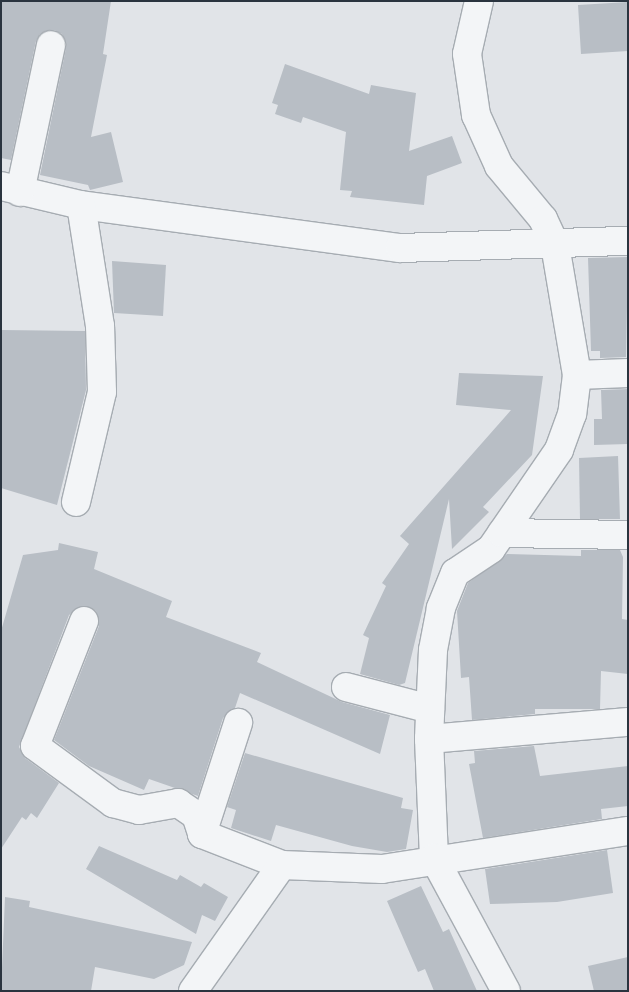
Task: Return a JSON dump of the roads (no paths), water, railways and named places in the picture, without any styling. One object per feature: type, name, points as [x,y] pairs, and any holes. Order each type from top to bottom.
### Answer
[{"type":"street","points":[[479,1],[467,54],[476,115],[499,166],[543,219],[555,245],[577,375],[572,414],[558,450],[491,549],[455,573],[441,608],[433,650],[429,739],[434,858],[506,991]]},
{"type":"street","points":[[52,45],[10,189],[81,205],[400,248],[555,245],[628,241]]},
{"type":"street","points":[[76,502],[102,392],[100,326],[81,205]]},
{"type":"street","points":[[577,375],[628,373]]},
{"type":"street","points":[[502,533],[628,535]]},
{"type":"street","points":[[84,621],[35,746],[114,803],[139,810],[178,803],[196,816],[202,834]]},
{"type":"street","points":[[346,687],[430,709]]},
{"type":"street","points":[[429,739],[628,722]]},
{"type":"street","points":[[202,834],[238,723]]},
{"type":"street","points":[[202,834],[282,865],[382,869],[434,858],[628,831]]},
{"type":"street","points":[[193,991],[282,865]]}]
